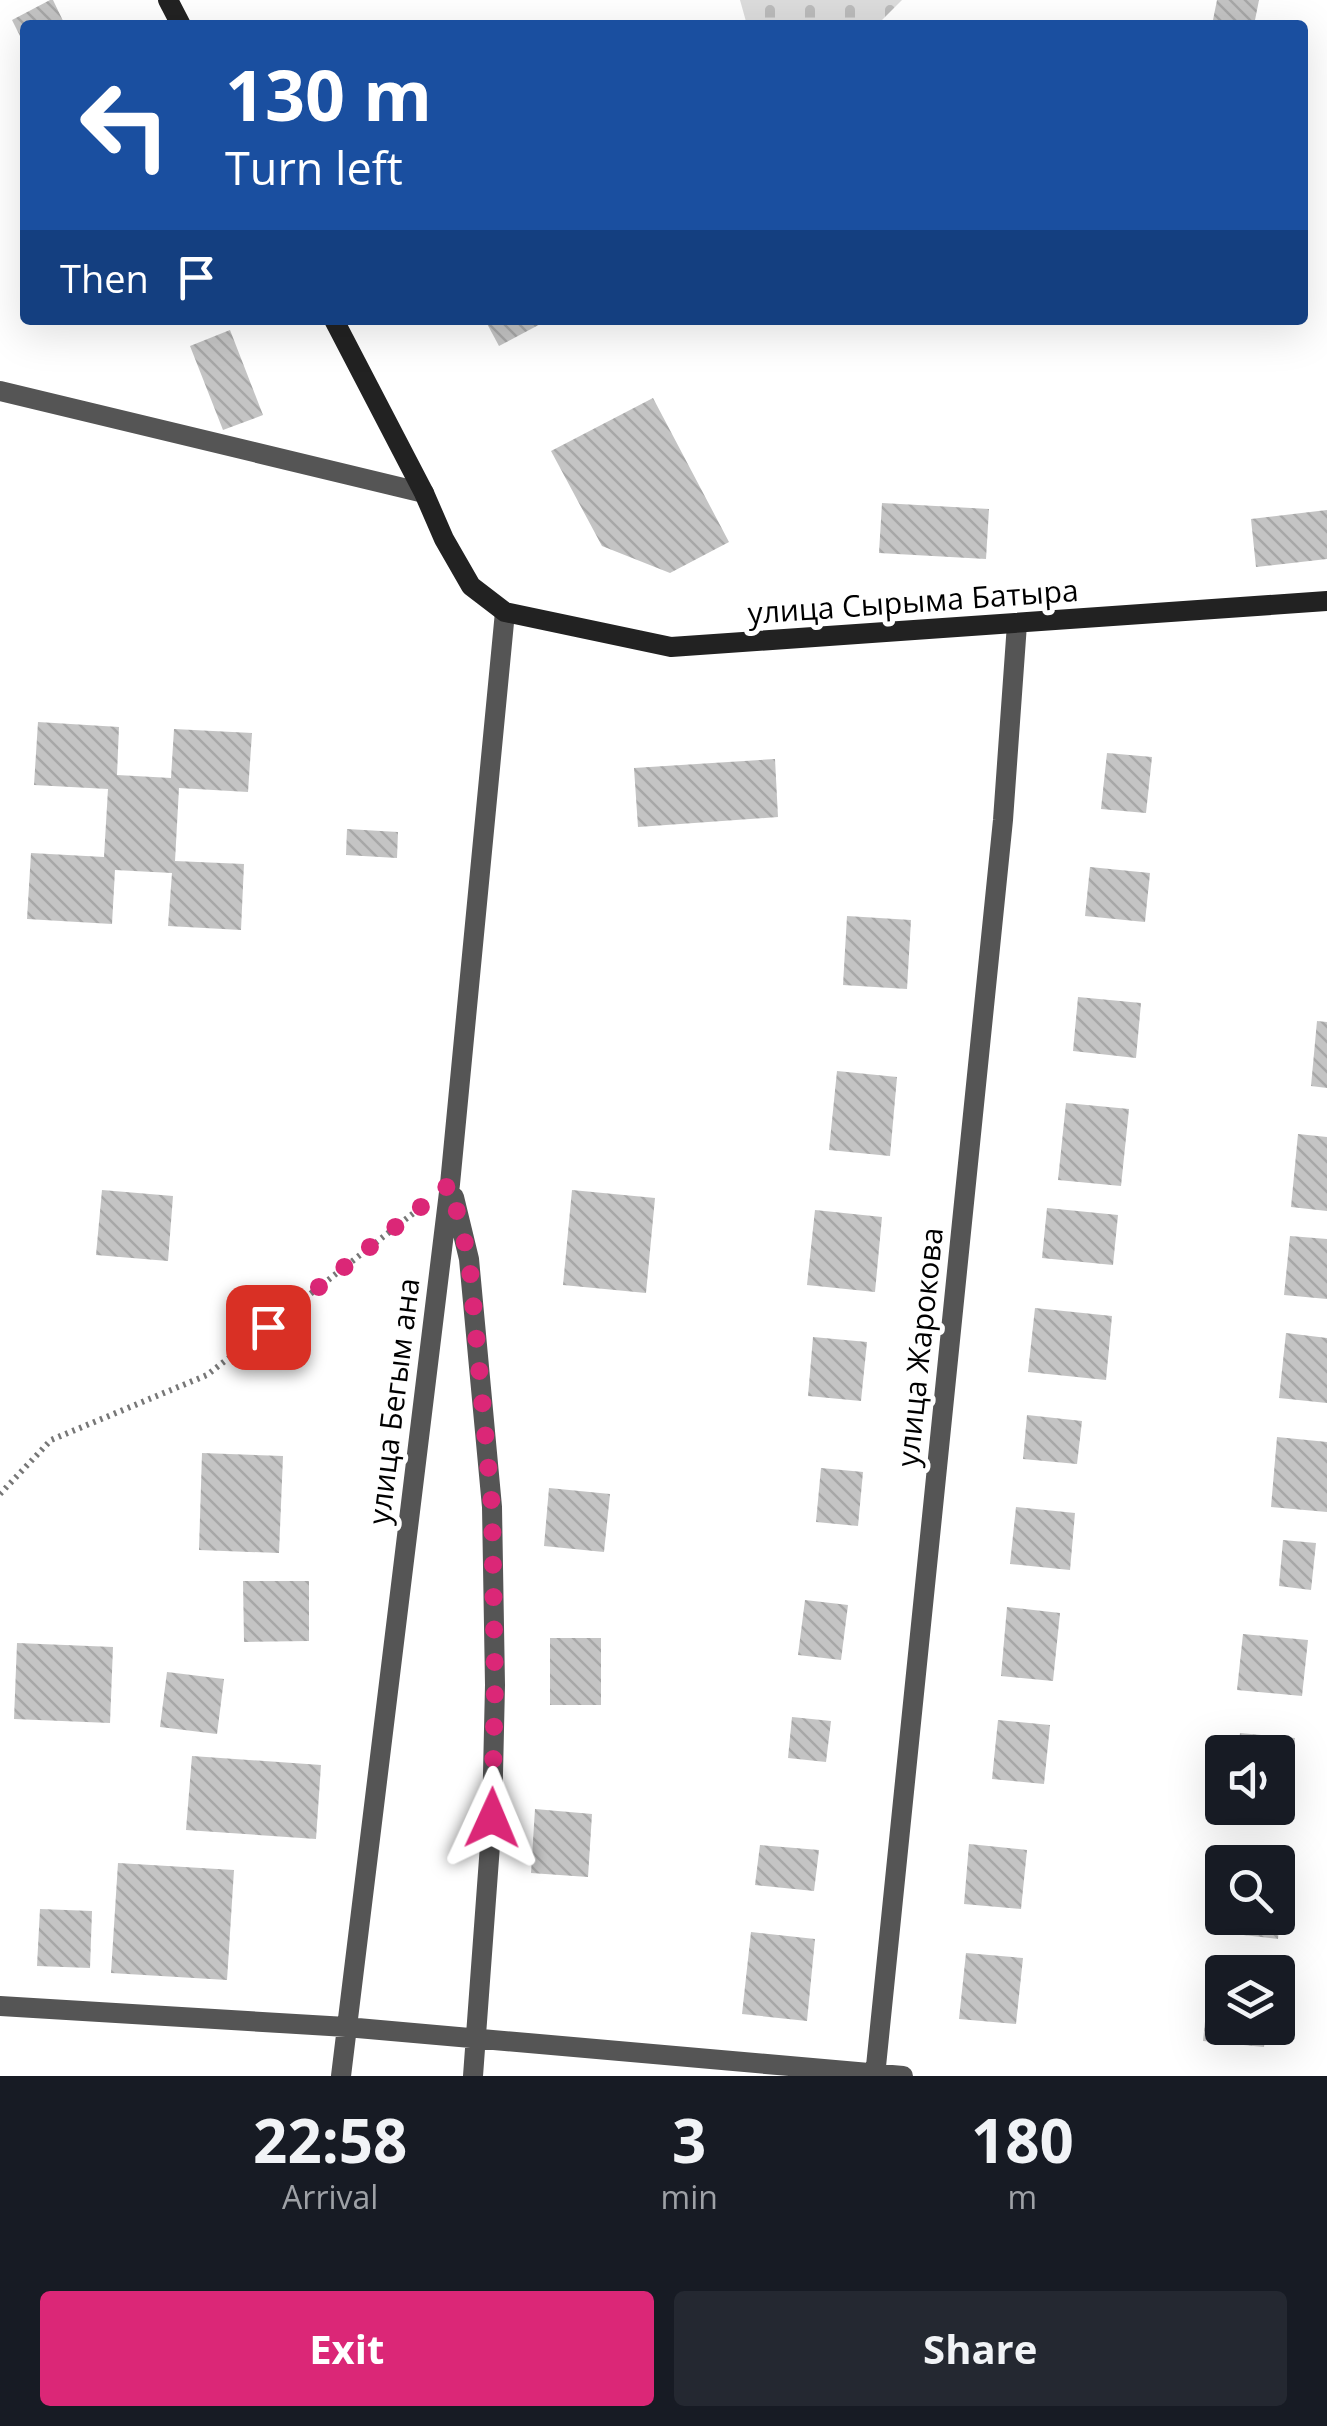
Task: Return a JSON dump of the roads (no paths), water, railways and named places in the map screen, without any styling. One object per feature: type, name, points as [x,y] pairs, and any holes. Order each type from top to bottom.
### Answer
[{"type":"street","points":[[337,325],[471,586],[505,612]]},
{"type":"street","points":[[0,391],[424,493]]},
{"type":"street","name":"улица Сырыма Батыра","points":[[505,612],[671,647],[1327,601]]},
{"type":"street","name":"улица Бегым ана","points":[[341,2076],[450,1184],[505,612]]},
{"type":"street","name":"улица Жарокова","points":[[875,2075],[1003,820],[1017,624]]},
{"type":"street","points":[[450,1184],[469,1259],[492,1507],[495,1685],[492,1818],[474,2076]]},
{"type":"street","points":[[0,2006],[475,2038],[903,2076]]}]
